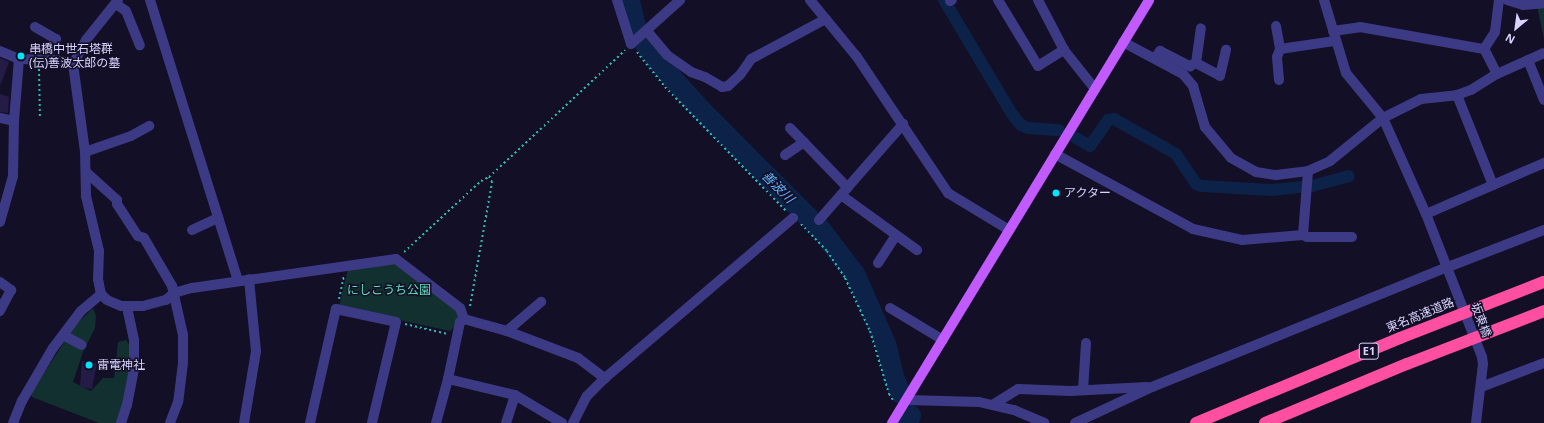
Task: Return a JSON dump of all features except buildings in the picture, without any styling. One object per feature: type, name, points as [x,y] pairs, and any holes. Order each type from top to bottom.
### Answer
[{"type":"highway","name":"東名高速道路","points":[[1196,423],[1400,338],[1544,282]]},
{"type":"highway","name":"E1","points":[[1265,423],[1407,364],[1544,310]]},
{"type":"main road","points":[[892,423],[1149,0]]},
{"type":"street","points":[[150,0],[238,280]]},
{"type":"street","points":[[617,0],[625,30],[633,43],[680,0]]},
{"type":"street","points":[[810,0],[857,57],[948,193],[1009,230]]},
{"type":"street","points":[[998,0],[1038,66],[1064,50]]},
{"type":"street","points":[[1038,0],[1064,50],[1095,89]]},
{"type":"street","name":"坂東橋","points":[[1324,0],[1346,74],[1383,118],[1448,267],[1456,292],[1482,358],[1483,364],[1481,387]]},
{"type":"street","points":[[1484,49],[1495,32],[1499,0]]},
{"type":"street","points":[[1506,0],[1523,5],[1544,3]]},
{"type":"street","points":[[140,45],[126,11],[117,2],[86,40],[73,64],[86,152],[86,196],[99,252],[98,279],[101,294],[107,300],[121,306],[143,306],[166,300],[174,293],[192,288],[238,280],[346,267],[396,259],[460,308],[464,320]]},
{"type":"street","points":[[645,32],[667,55],[691,72],[705,77],[722,87],[728,86],[740,75],[751,59],[826,19]]},
{"type":"street","points":[[1276,26],[1280,49],[1277,57],[1279,80]]},
{"type":"street","points":[[35,27],[56,39],[42,60]]},
{"type":"street","points":[[1280,49],[1334,36],[1360,27],[1484,49]]},
{"type":"street","points":[[1155,58],[1160,51],[1190,66],[1196,62],[1201,28]]},
{"type":"street","points":[[1123,42],[1183,74],[1193,86],[1205,127],[1231,158],[1256,172],[1276,175],[1308,171],[1335,158],[1383,118],[1421,100],[1456,95],[1471,90],[1497,74],[1544,54]]},
{"type":"street","points":[[1484,49],[1497,74]]},
{"type":"street","points":[[1196,62],[1220,76],[1226,50]]},
{"type":"street","points":[[0,52],[19,59],[57,60],[73,64]]},
{"type":"street","points":[[0,222],[4,192],[13,176],[14,121],[19,59]]},
{"type":"street","points":[[1528,60],[1544,100]]},
{"type":"street","points":[[1456,95],[1493,185]]},
{"type":"street","points":[[0,118],[14,121]]},
{"type":"street","points":[[820,220],[903,124]]},
{"type":"street","points":[[86,152],[131,136],[149,126]]},
{"type":"street","points":[[790,128],[804,142],[844,191],[896,235],[917,250]]},
{"type":"street","points":[[785,156],[804,142]]},
{"type":"street","points":[[1055,154],[1193,229],[1242,240],[1303,235],[1307,237],[1352,237]]},
{"type":"street","points":[[1426,214],[1544,163]]},
{"type":"street","points":[[1303,235],[1308,171]]},
{"type":"street","points":[[86,172],[117,200],[117,204],[138,236],[144,238],[172,286],[183,335],[183,363],[178,402],[170,423]]},
{"type":"street","points":[[192,230],[218,218]]},
{"type":"street","points":[[573,423],[587,396],[605,378],[793,218]]},
{"type":"street","points":[[1075,423],[1152,387],[1448,267],[1544,230]]},
{"type":"street","points":[[878,263],[896,235]]},
{"type":"street","points":[[244,423],[248,407],[256,351],[249,279]]},
{"type":"street","points":[[0,282],[11,290],[0,311]]},
{"type":"street","points":[[13,423],[22,401],[53,348],[81,311],[101,294]]},
{"type":"street","points":[[506,331],[541,302]]},
{"type":"street","points":[[121,423],[127,405],[134,368],[134,340],[128,312],[129,306]]},
{"type":"street","points":[[890,308],[943,340]]},
{"type":"street","points":[[310,423],[336,309],[396,322],[372,423]]},
{"type":"street","points":[[464,320],[506,331],[578,358],[605,378]]},
{"type":"street","points":[[436,423],[448,378],[460,322],[464,320]]},
{"type":"street","points":[[63,335],[82,345]]},
{"type":"street","points":[[1083,390],[1086,343]]},
{"type":"street","points":[[1476,423],[1481,387],[1544,363]]},
{"type":"street","points":[[448,378],[515,395],[562,423]]},
{"type":"street","points":[[994,404],[1018,389],[1083,390],[1152,387]]},
{"type":"street","points":[[506,423],[515,395]]},
{"type":"street","points":[[907,400],[979,402],[994,404],[1014,410],[1044,423]]},
{"type":"path","points":[[396,259],[481,181],[489,177],[633,43]]},
{"type":"path","points":[[40,119],[42,60]]},
{"type":"path","points":[[464,320],[470,307],[492,182],[489,177]]},
{"type":"path","points":[[336,309],[346,267]]},
{"type":"path","points":[[396,322],[457,336]]},
{"type":"green space","points":[[1544,5],[1544,39],[1537,6]]},
{"type":"green space","name":"にしこうち公園","points":[[396,262],[459,313],[456,325],[450,331],[339,307],[348,269]]},
{"type":"green space","points":[[92,309],[94,310],[96,316],[95,328],[83,352],[73,382],[91,391],[103,378],[114,378],[118,342],[126,340],[131,348],[133,365],[118,423],[99,423],[32,397],[31,394],[73,328]]},
{"type":"waterway","name":"善波川","points":[[629,0],[636,30],[654,58],[701,110],[821,230],[855,275],[886,346],[893,377],[900,393]]},
{"type":"waterway","points":[[944,0],[1012,114],[1021,125],[1028,128],[1059,130]]},
{"type":"waterway","points":[[1076,138],[1090,146],[1108,120],[1114,119],[1176,154],[1196,184],[1201,186],[1272,190],[1302,187]]},
{"type":"waterway","points":[[1312,186],[1349,176]]},
{"type":"waterway","name":"善波川","points":[[906,423],[910,415]]},
{"type":"place","name":"串橋中世石塔群 (伝)善波太郎の墓","points":[[21,56]]},
{"type":"place","name":"アクター","points":[[1056,193]]},
{"type":"place","name":"雷電神社","points":[[89,365]]}]
